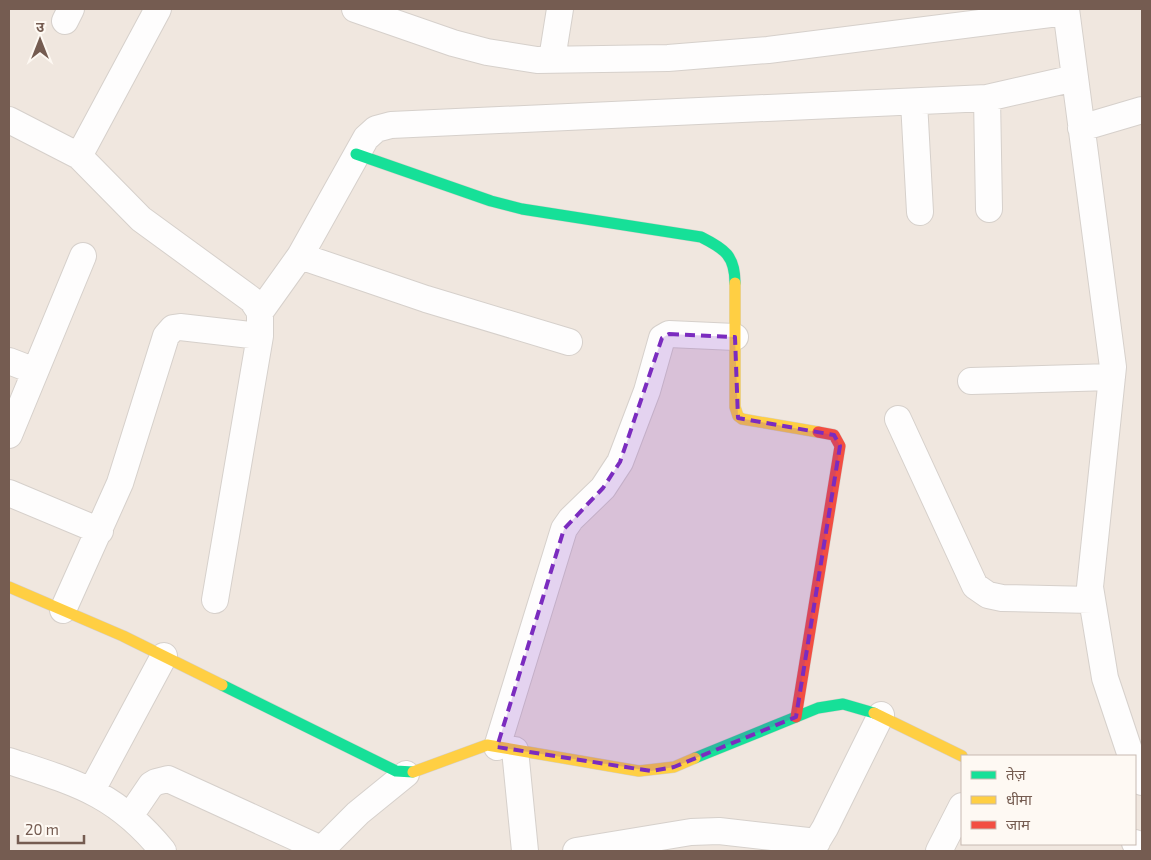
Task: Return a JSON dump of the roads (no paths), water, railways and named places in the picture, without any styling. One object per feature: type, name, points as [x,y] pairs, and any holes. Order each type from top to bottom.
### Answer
[{"type":"street","points":[[79,156],[158,9]]},
{"type":"street","points":[[355,9],[453,43],[478,50],[537,60],[668,58],[768,50],[1066,10],[1112,367],[1090,587],[1105,678],[1131,755]]},
{"type":"street","points":[[552,60],[560,9]]},
{"type":"street","points":[[215,600],[260,324],[356,154],[366,138],[376,129],[391,125],[987,98],[1075,78]]},
{"type":"street","points":[[987,98],[989,209]]},
{"type":"street","points":[[914,102],[920,212]]},
{"type":"street","points":[[1082,128],[1142,110]]},
{"type":"street","points":[[9,120],[79,156],[141,219],[252,300],[260,324]]},
{"type":"street","points":[[356,154],[491,201],[514,207],[701,237],[730,255],[735,267],[735,407],[738,416],[742,419],[834,435],[840,446],[796,717]]},
{"type":"street","points":[[9,435],[83,256]]},
{"type":"street","points":[[300,256],[426,299],[569,342]]},
{"type":"street","points":[[63,610],[120,484],[166,336],[173,328],[180,327],[260,324]]},
{"type":"street","points":[[525,851],[506,749],[564,529],[571,519],[603,488],[620,462],[647,391],[662,338],[669,334],[735,337]]},
{"type":"street","points":[[9,361],[35,371]]},
{"type":"street","points":[[971,381],[1112,377]]},
{"type":"street","points":[[898,419],[975,586],[981,592],[1002,598],[1092,600]]},
{"type":"street","points":[[9,494],[100,531]]},
{"type":"street","points":[[9,587],[164,656],[396,772],[406,774],[420,771],[475,746],[506,749],[640,771],[652,771],[674,767],[818,708],[843,704],[881,715],[961,755]]},
{"type":"street","points":[[92,790],[164,656]]},
{"type":"street","points":[[576,851],[692,832],[719,831],[814,847],[881,715]]},
{"type":"street","points":[[9,761],[92,790],[130,816],[163,851]]},
{"type":"street","points":[[1136,767],[1142,782]]},
{"type":"street","points":[[130,816],[151,785],[168,779],[320,850],[358,813],[406,774]]},
{"type":"street","points":[[939,851],[961,808]]}]
